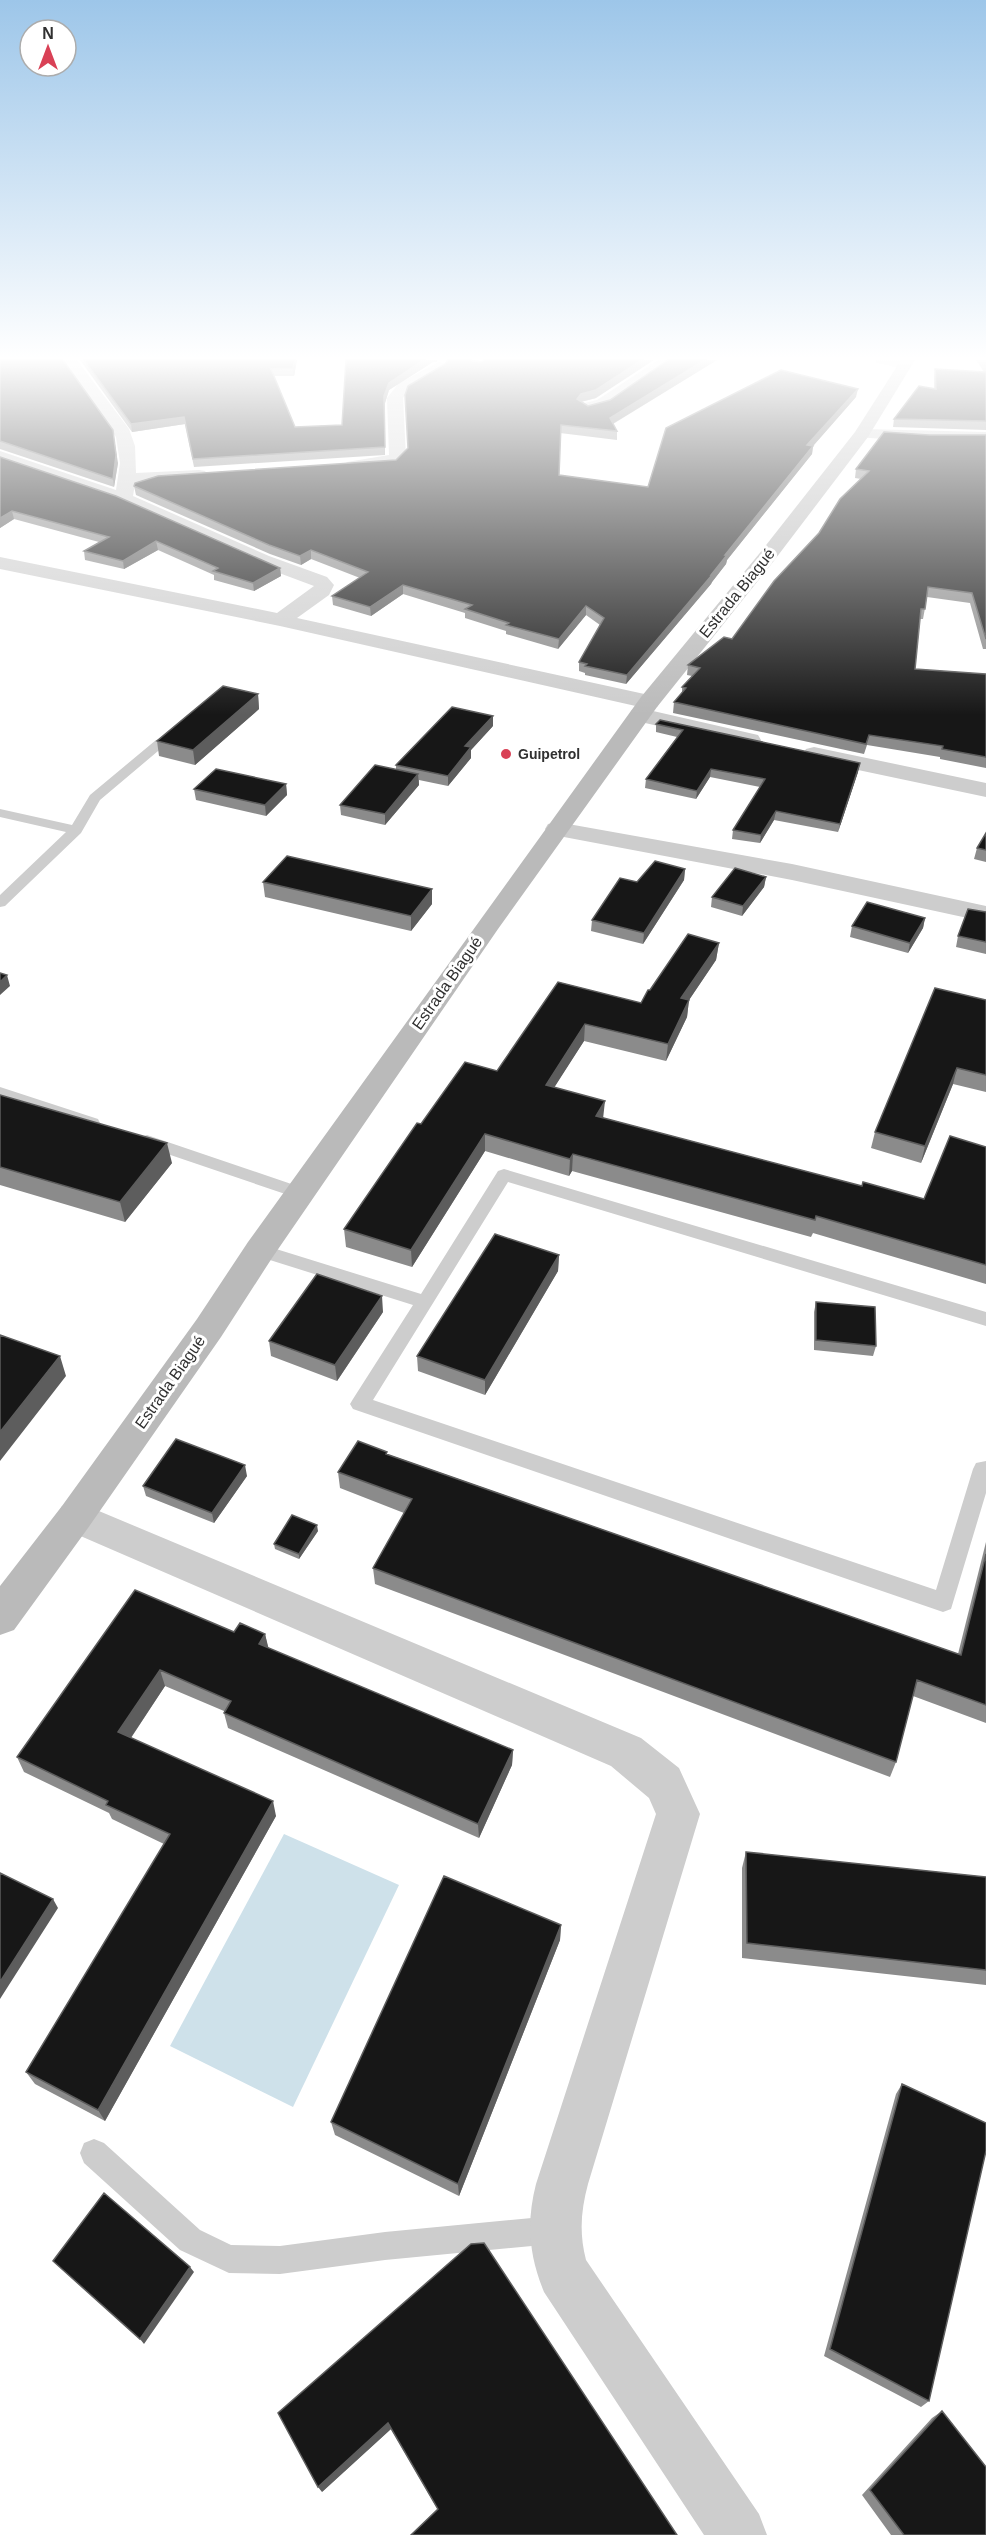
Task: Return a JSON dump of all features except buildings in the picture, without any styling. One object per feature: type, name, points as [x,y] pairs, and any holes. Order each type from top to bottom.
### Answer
[{"type":"main road","name":"Estrada Biagué","points":[[0,1617],[209,1328],[260,1250],[557,829],[645,708],[828,478]]},
{"type":"street","points":[[66,478],[124,498],[262,560],[320,581],[324,585],[322,591],[279,620]]},
{"type":"street","points":[[124,498],[126,479],[139,478]]},
{"type":"street","points":[[0,563],[279,620],[645,708],[769,744]]},
{"type":"street","points":[[792,750],[986,790]]},
{"type":"street","points":[[557,829],[792,872],[986,914]]},
{"type":"street","points":[[75,1516],[626,1752],[664,1783],[678,1814],[562,2184],[553,2230],[556,2251],[563,2273],[738,2535]]},
{"type":"lane","points":[[0,903],[76,830],[95,798],[160,743]]},
{"type":"lane","points":[[0,813],[76,830]]},
{"type":"lane","points":[[0,1092],[111,1129]]},
{"type":"lane","points":[[133,1137],[300,1193]]},
{"type":"lane","points":[[985,1464],[943,1602],[360,1404],[504,1175],[986,1319]]},
{"type":"lane","points":[[260,1250],[425,1302]]},
{"type":"lane","points":[[94,2153],[190,2240],[229,2259],[280,2260],[386,2246],[553,2230]]},
{"type":"shaded area","points":[[284,1834],[399,1885],[293,2107],[170,2046]]},
{"type":"place","name":"Guipetrol","points":[[506,754]]}]
